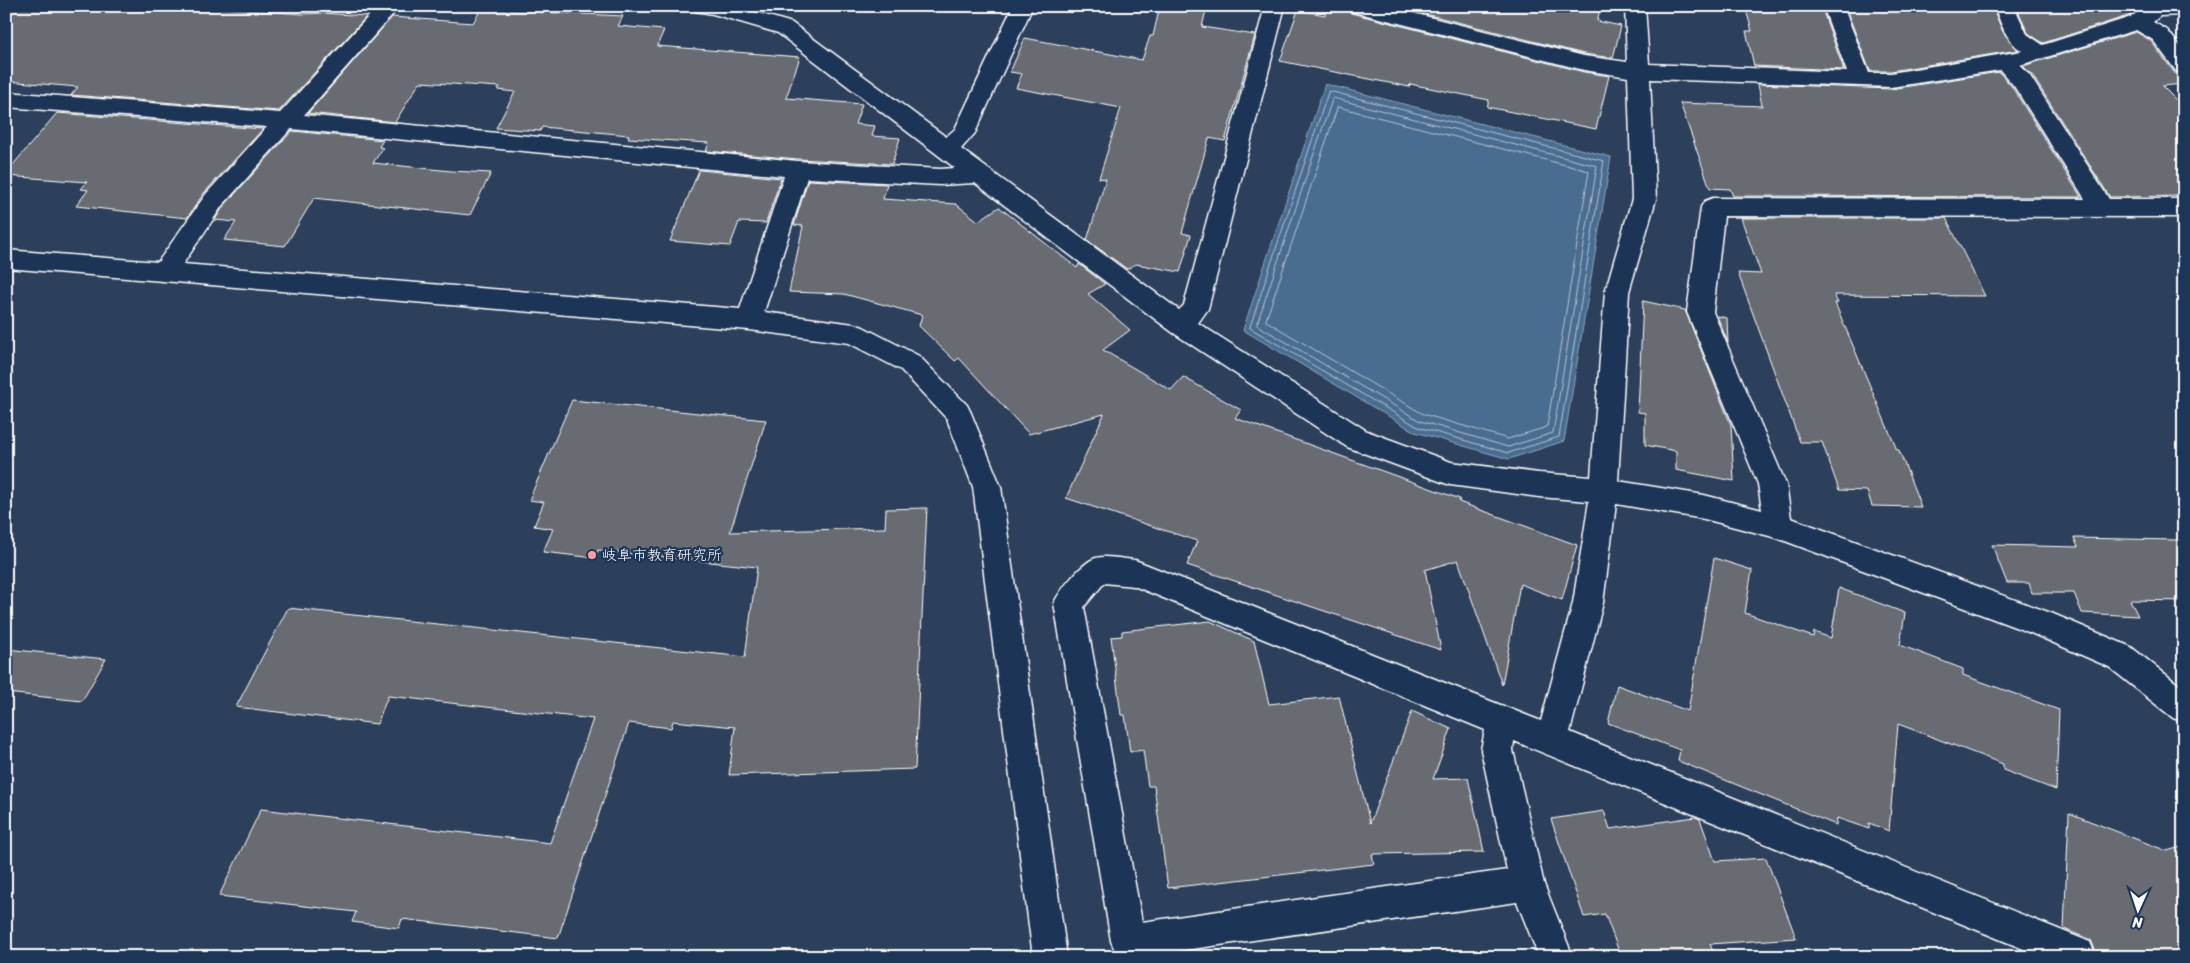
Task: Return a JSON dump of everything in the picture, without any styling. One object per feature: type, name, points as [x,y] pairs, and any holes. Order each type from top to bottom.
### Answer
[{"type":"street","points":[[165,271],[214,200],[288,121],[390,6]]},
{"type":"street","points":[[702,6],[714,7],[785,28],[1181,325],[1357,439],[1450,473],[1539,485],[1604,490],[1704,507],[1778,526],[2041,623],[2120,658],[2184,708]]},
{"type":"street","points":[[946,150],[964,133],[1024,6]]},
{"type":"street","points":[[1181,325],[1195,309],[1275,6]]},
{"type":"street","points":[[1358,6],[1584,63],[1638,71],[1861,80],[1891,80],[2005,62],[2138,22],[2155,10],[2184,8]]},
{"type":"street","points":[[1552,740],[1588,603],[1604,490],[1617,292],[1644,199],[1635,6]]},
{"type":"street","points":[[1833,6],[1861,80]]},
{"type":"street","points":[[2004,6],[2018,38],[2040,53]]},
{"type":"street","points":[[2138,22],[2160,35],[2184,66]]},
{"type":"street","points":[[2005,62],[2022,81],[2103,209]]},
{"type":"street","points":[[6,99],[288,121],[798,169],[940,177],[979,174]]},
{"type":"street","points":[[749,320],[798,169]]},
{"type":"street","points":[[1778,526],[1772,484],[1700,312],[1713,206],[2184,208]]},
{"type":"street","points":[[6,259],[749,320],[854,334],[910,363],[958,413],[987,487],[1050,957]]},
{"type":"street","points":[[1527,884],[1128,941],[1069,603],[1098,570],[1136,573],[2078,954],[2079,957]]},
{"type":"street","points":[[1502,722],[1497,750],[1527,884],[1556,957]]},
{"type":"water","points":[[1325,84],[1611,157],[1564,441],[1509,459],[1415,432],[1243,330]]},
{"type":"building","points":[[6,6],[191,6],[303,14],[322,13],[367,16],[279,111],[71,95],[78,87],[6,81]]},
{"type":"building","points":[[1160,6],[1207,6],[1202,27],[1255,35],[1225,141],[1209,138],[1182,233],[1191,235],[1180,272],[1136,264],[1127,269],[1087,240],[1106,179],[1099,178],[1121,108],[1016,88],[1022,74],[1010,72],[1025,38],[1142,60],[1150,36],[1153,36]]},
{"type":"building","points":[[1326,6],[1346,6],[1351,13],[1584,72],[1609,76],[1596,129],[1487,107],[1489,100],[1410,84],[1409,87],[1280,61],[1298,10],[1325,15]]},
{"type":"building","points":[[1394,6],[1601,6],[1597,21],[1621,26],[1613,58],[1584,54]]},
{"type":"building","points":[[1745,6],[1821,6],[1844,70],[1754,66],[1746,31],[1752,31]]},
{"type":"building","points":[[1845,6],[1992,6],[2003,32],[2018,50],[1891,71],[1870,71]]},
{"type":"building","points":[[2016,6],[2124,6],[2131,15],[2043,43],[2028,33]]},
{"type":"building","points":[[481,9],[623,16],[618,26],[664,30],[657,46],[800,57],[786,98],[862,104],[855,124],[875,126],[872,136],[900,138],[892,164],[798,159],[706,151],[709,143],[628,138],[629,135],[542,127],[540,131],[496,128],[515,92],[498,90],[500,87],[420,82],[395,122],[308,113],[392,17],[473,23]]},
{"type":"building","points":[[2136,32],[2150,40],[2183,84],[2162,86],[2184,108],[2184,196],[2110,197],[2032,75],[2023,66]]},
{"type":"building","points":[[1999,72],[2012,87],[2081,197],[1733,196],[1730,189],[1710,188],[1680,103],[1762,106],[1758,84],[1891,89]]},
{"type":"building","points":[[57,113],[263,129],[204,193],[187,218],[76,206],[88,190],[81,189],[87,182],[6,176],[6,173]]},
{"type":"building","points":[[292,131],[383,140],[379,147],[383,148],[373,163],[491,173],[470,215],[314,198],[285,246],[224,240],[236,222],[215,220],[223,207]]},
{"type":"building","points":[[699,170],[781,178],[766,223],[739,222],[730,246],[670,241]]},
{"type":"building","points":[[808,180],[887,184],[883,199],[956,204],[978,221],[999,207],[1077,268],[1079,264],[1105,284],[1088,294],[1130,330],[1103,350],[1171,390],[1183,377],[1241,410],[1235,418],[1460,499],[1459,502],[1577,545],[1562,600],[1520,584],[1502,685],[1458,560],[1425,570],[1441,650],[1187,565],[1197,541],[1066,498],[1104,414],[1029,434],[959,358],[955,361],[919,326],[922,315],[844,294],[789,292],[803,226],[794,225]]},
{"type":"building","points":[[1741,218],[1946,218],[1985,296],[1834,295],[1838,303],[1835,303],[1897,450],[1899,450],[1921,507],[1872,506],[1867,491],[1839,490],[1822,442],[1800,442],[1738,273],[1761,274]]},
{"type":"building","points":[[1643,301],[1685,310],[1731,425],[1734,481],[1676,470],[1676,451],[1645,445],[1645,413],[1638,412]]},
{"type":"building","points":[[1717,316],[1727,318],[1728,343]]},
{"type":"building","points":[[572,400],[766,420],[730,532],[885,528],[886,509],[927,508],[915,769],[729,775],[735,727],[673,721],[671,728],[629,723],[558,938],[402,919],[399,928],[352,922],[356,912],[219,896],[261,809],[550,843],[593,719],[388,696],[377,724],[236,707],[288,608],[745,657],[757,567],[598,550],[595,558],[543,552],[553,529],[534,526],[544,502],[529,500]]},
{"type":"building","points":[[2074,538],[2177,540],[2184,554],[2184,601],[2130,600],[2138,616],[2082,613],[2074,593],[2032,593],[2029,583],[2007,583],[1992,545],[2078,547]]},
{"type":"building","points":[[1714,558],[1752,570],[1745,613],[1813,637],[1814,632],[1831,638],[1839,588],[1905,613],[1900,645],[1963,669],[1963,675],[2059,710],[2056,790],[2003,770],[2003,764],[1898,724],[1889,831],[1869,823],[1869,829],[1837,818],[1836,825],[1678,761],[1680,750],[1608,723],[1617,685],[1688,711]]},
{"type":"building","points":[[1210,621],[1254,641],[1269,704],[1339,696],[1370,823],[1412,711],[1451,729],[1433,779],[1468,778],[1484,852],[1372,854],[1374,864],[1168,888],[1154,786],[1148,786],[1143,750],[1130,752],[1125,715],[1121,715],[1111,637],[1122,636],[1122,631]]},
{"type":"building","points":[[6,649],[106,659],[82,701],[6,693]]},
{"type":"building","points":[[1604,811],[1610,829],[1695,817],[1700,819],[1715,861],[1766,858],[1796,938],[1710,944],[1715,957],[1621,957],[1605,914],[1584,917],[1551,819]]},
{"type":"building","points":[[2069,813],[2167,851],[2184,846],[2184,957],[2098,957],[2091,940],[2064,929]]},
{"type":"place","name":"岐阜市教育研究所","points":[[592,555]]}]
